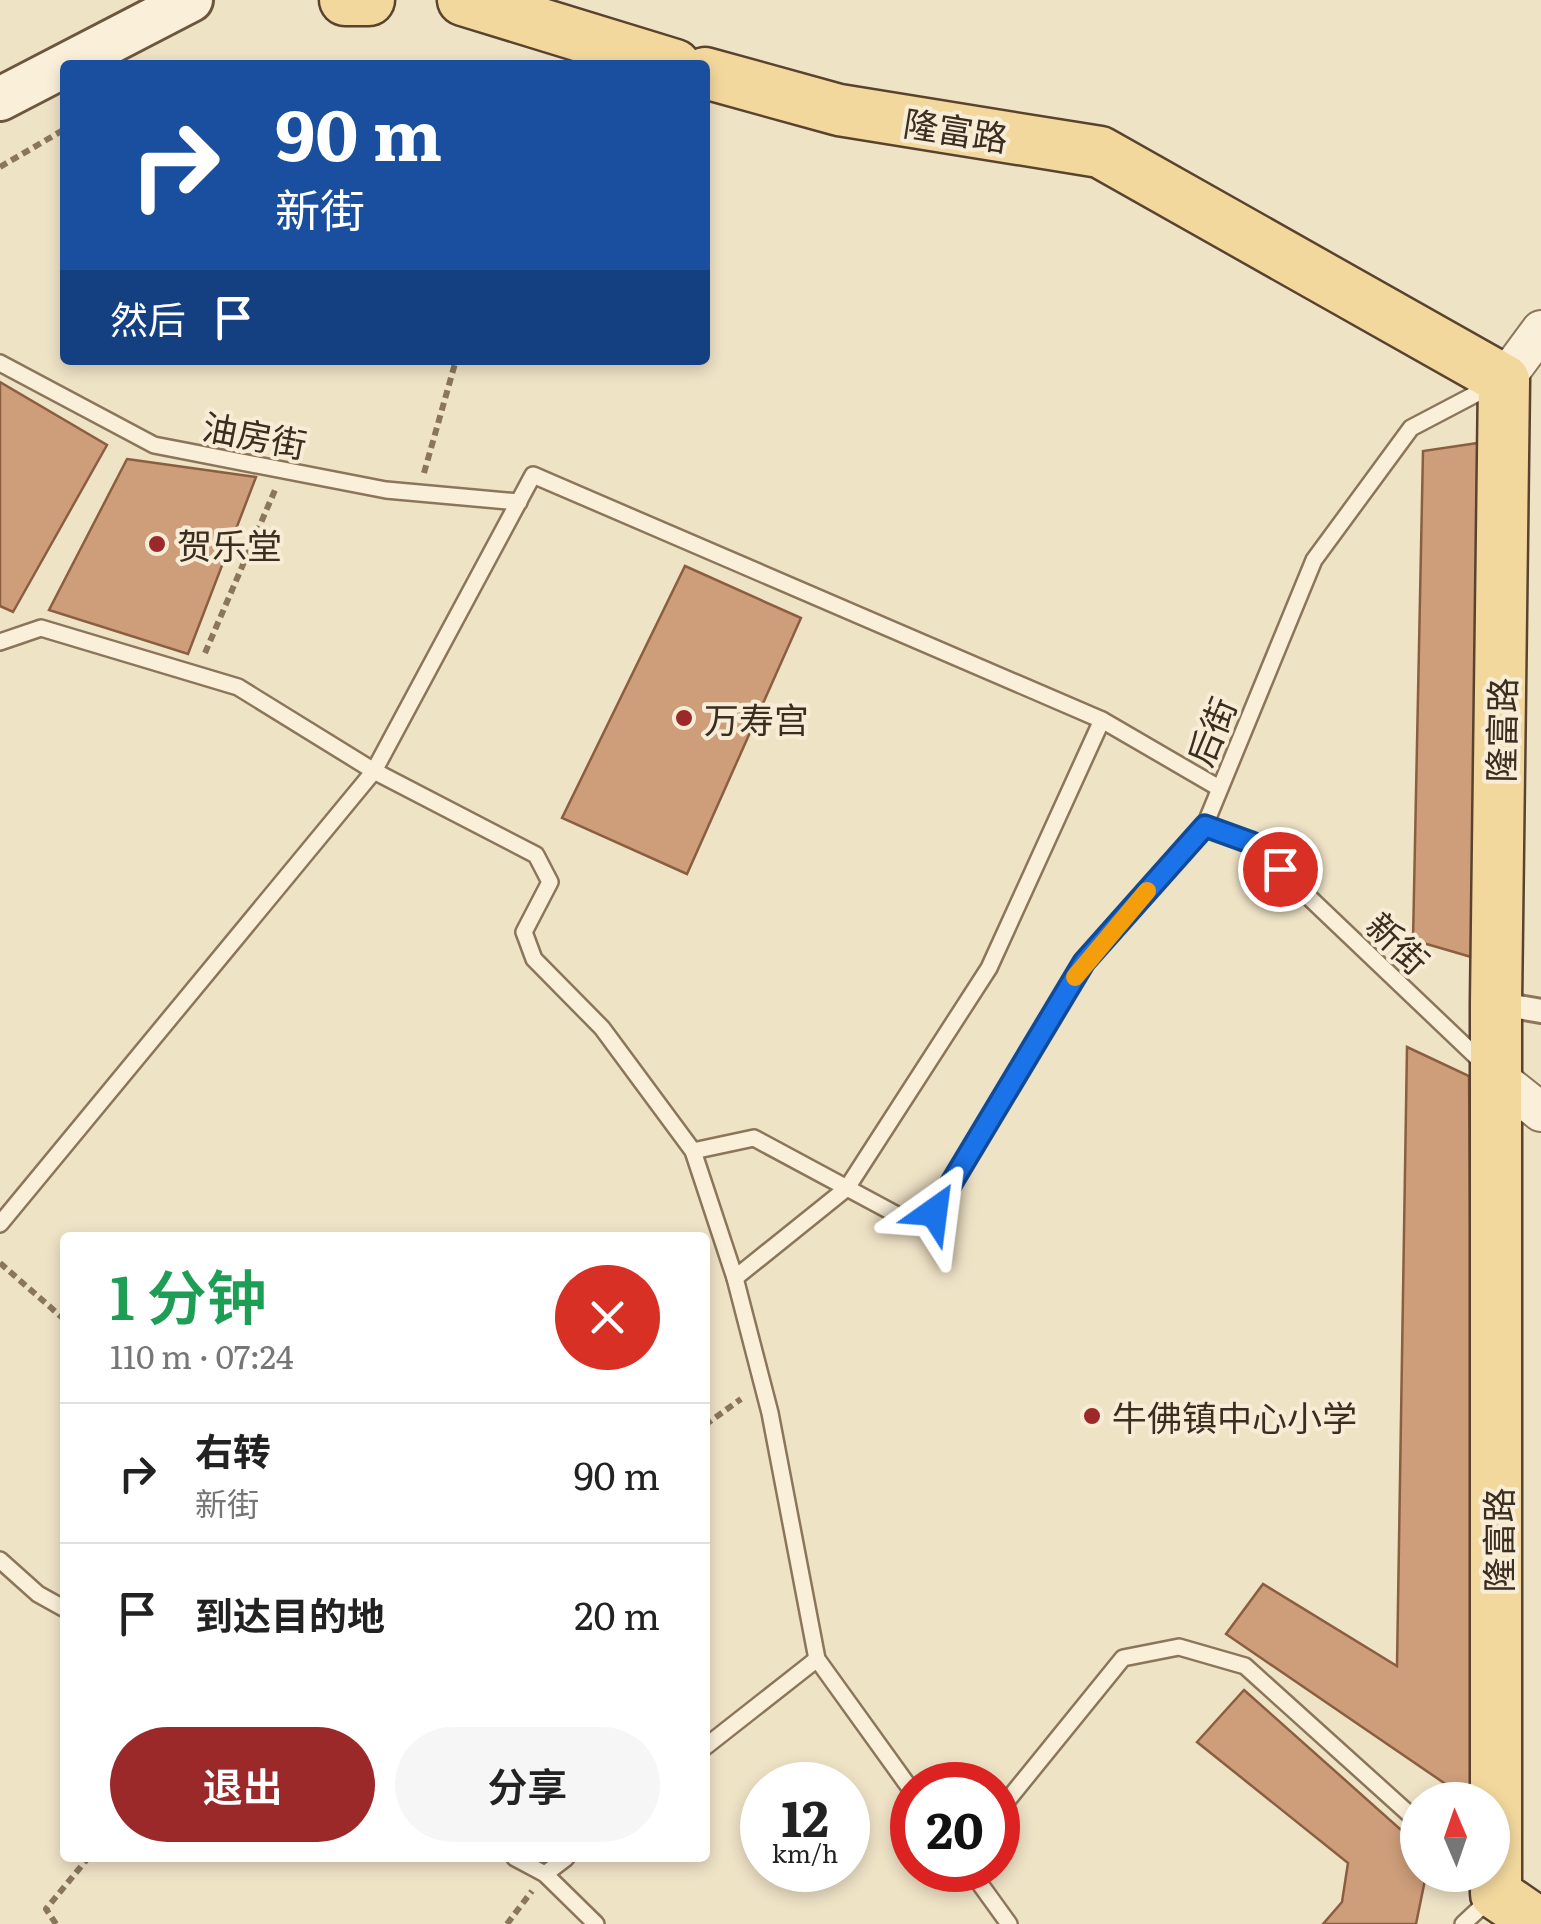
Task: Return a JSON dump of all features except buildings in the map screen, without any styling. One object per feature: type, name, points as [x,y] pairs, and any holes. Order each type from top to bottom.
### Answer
[{"type":"main road","points":[[76,60],[190,0]]},
{"type":"main road","points":[[345,0],[369,0]]},
{"type":"main road","points":[[463,0],[658,60]]},
{"type":"main road","points":[[0,100],[60,68]]},
{"type":"main road","name":"隆富路","points":[[710,74],[839,110],[1100,152],[1504,380],[1519,1007],[1498,1078],[1478,1898],[1540,1924]]},
{"type":"street","points":[[1504,380],[1541,330]]},
{"type":"street","points":[[1498,1078],[1541,1112]]},
{"type":"lane","name":"油房街","points":[[0,363],[154,445],[418,493],[519,502]]},
{"type":"lane","name":"后街","points":[[693,1151],[754,1138],[900,1218],[934,1212],[1084,962],[1205,826],[1314,560],[1411,428],[1504,380]]},
{"type":"lane","points":[[0,1224],[374,771],[534,475],[1102,720],[1218,788]]},
{"type":"lane","points":[[0,642],[41,628],[238,687],[374,771],[536,855],[550,882],[524,932],[534,959],[602,1028],[693,1151],[736,1278],[762,1384],[816,1659],[891,1762]]},
{"type":"lane","points":[[736,1278],[847,1188],[989,968],[1102,720]]},
{"type":"lane","name":"新街","points":[[1205,826],[1252,843],[1498,1078]]},
{"type":"lane","points":[[0,1560],[38,1594],[60,1606]]},
{"type":"lane","points":[[1020,1785],[1123,1658],[1179,1647],[1245,1666],[1400,1806]]},
{"type":"lane","points":[[710,1743],[816,1659]]},
{"type":"lane","points":[[522,1862],[545,1874],[596,1924]]},
{"type":"lane","points":[[545,1874],[561,1862]]},
{"type":"lane","points":[[986,1892],[1010,1924]]},
{"type":"path","points":[[0,167],[60,132]]},
{"type":"path","points":[[418,493],[455,365]]},
{"type":"path","points":[[196,674],[284,470]]},
{"type":"path","points":[[0,1263],[60,1316]]},
{"type":"path","points":[[710,1421],[762,1384]]},
{"type":"path","points":[[56,1924],[46,1909],[85,1862]]},
{"type":"path","points":[[507,1924],[545,1874]]},
{"type":"slow traffic","points":[[1075,977],[1147,891]]},
{"type":"place","name":"贺乐堂","points":[[157,544]]},
{"type":"place","name":"万寿宫","points":[[684,718]]},
{"type":"place","name":"牛佛镇中心小学","points":[[1092,1416]]},
{"type":"route","points":[[934,1212],[1084,962],[1205,826],[1252,843],[1280,869]]}]
